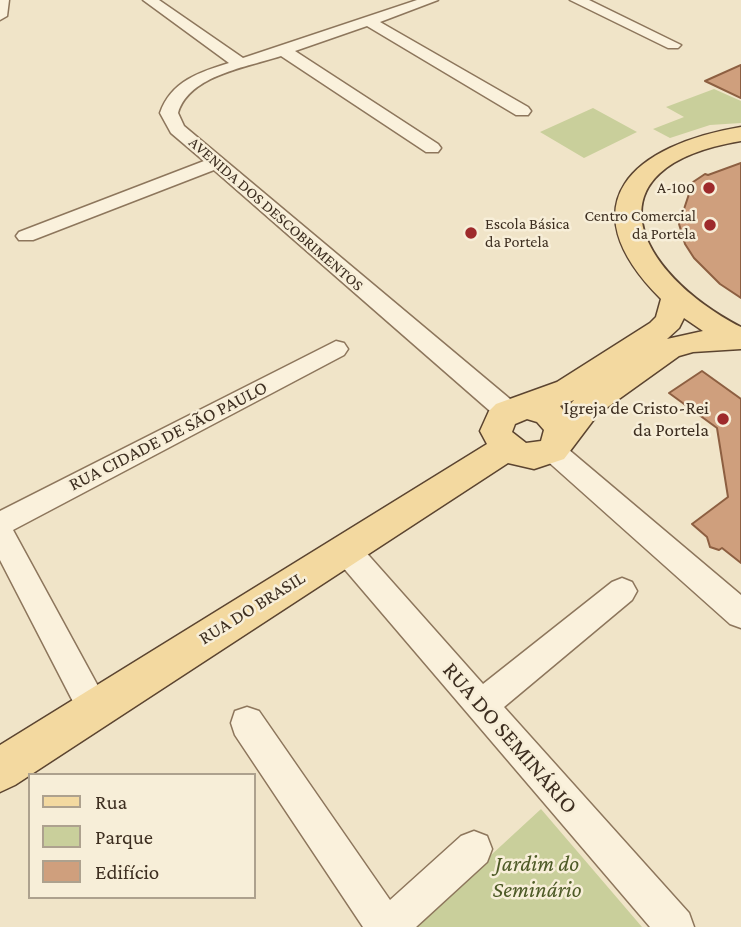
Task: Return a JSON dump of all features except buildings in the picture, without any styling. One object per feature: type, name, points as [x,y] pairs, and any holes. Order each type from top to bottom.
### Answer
[{"type":"main road","points":[[741,134],[703,140],[672,151],[648,168],[633,189],[628,215],[634,243],[653,273],[704,318],[741,339]]},
{"type":"main road","name":"RUA DO BRASIL","points":[[0,770],[345,549],[514,422],[660,330],[668,321],[676,296]]},
{"type":"main road","points":[[557,443],[555,420],[548,414],[514,422],[526,457],[541,456],[557,443],[587,406],[669,349],[691,342],[741,339]]},
{"type":"street","points":[[0,16],[2,0]]},
{"type":"street","points":[[150,0],[241,64]]},
{"type":"street","points":[[394,0],[408,8]]},
{"type":"street","name":"AVENIDA DOS DESCOBRIMENTOS","points":[[431,0],[202,77],[181,89],[172,101],[169,113],[177,129],[514,422]]},
{"type":"street","points":[[577,0],[673,45]]},
{"type":"street","points":[[368,21],[522,111]]},
{"type":"street","points":[[283,50],[432,148]]},
{"type":"street","points":[[26,236],[216,163]]},
{"type":"street","name":"RUA CIDADE DE SÃO PAULO","points":[[0,524],[336,349]]},
{"type":"street","points":[[557,443],[741,614]]},
{"type":"street","points":[[0,533],[94,710]]},
{"type":"street","name":"RUA DO SEMINÁRIO","points":[[345,549],[675,927]]},
{"type":"street","points":[[482,705],[622,591]]},
{"type":"street","points":[[247,723],[387,927],[474,849]]},
{"type":"green space","points":[[714,89],[741,101],[741,123],[710,125],[670,138],[653,129],[684,117],[666,107]]},
{"type":"green space","points":[[593,108],[637,132],[584,158],[540,132]]},
{"type":"green space","name":"Jardim do Seminário","points":[[541,809],[642,927],[413,927]]},
{"type":"place","name":"A-100","points":[[709,188]]},
{"type":"place","name":"Centro Comercial da Portela","points":[[710,225]]},
{"type":"place","name":"Escola Básica da Portela","points":[[471,233]]},
{"type":"place","name":"Igreja de Cristo-Rei da Portela","points":[[723,419]]}]
